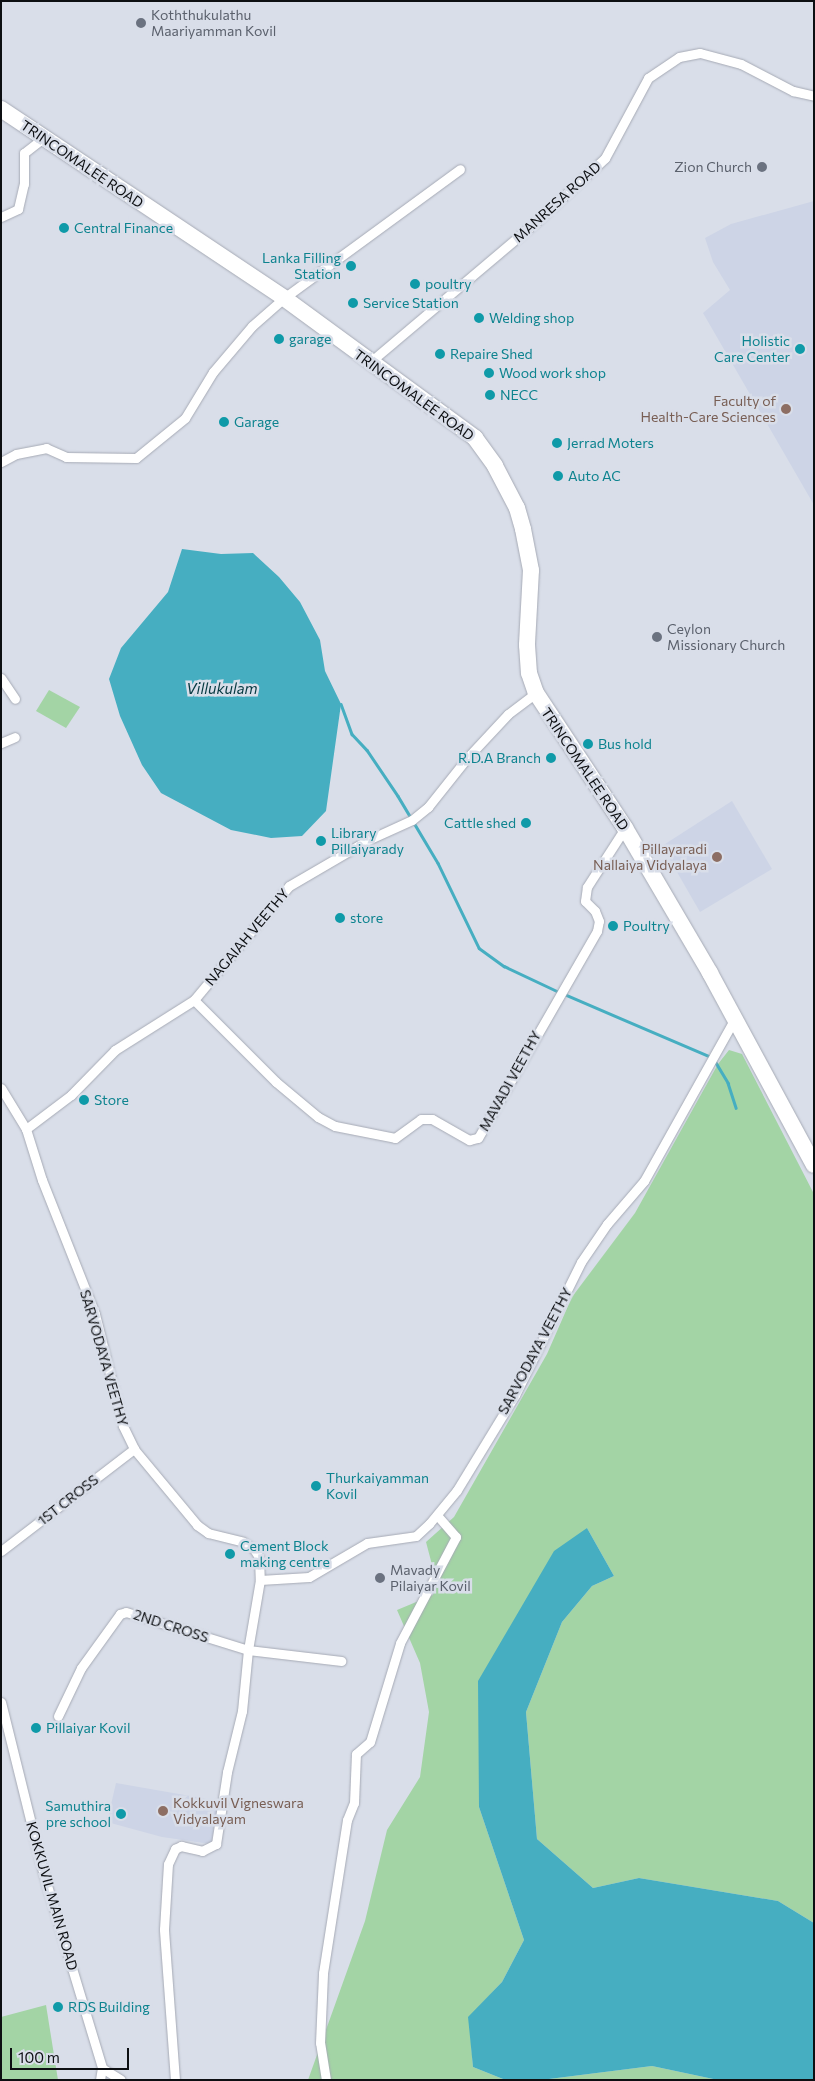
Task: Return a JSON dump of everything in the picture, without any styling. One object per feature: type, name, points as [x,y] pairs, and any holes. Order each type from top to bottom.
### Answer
[{"type":"highway","name":"TRINCOMALEE ROAD","points":[[1,109],[284,298],[369,363],[475,438],[495,466],[512,500],[523,529],[531,570],[527,645],[529,673],[536,692],[625,828],[814,1165]]},
{"type":"street","name":"MANRESA ROAD","points":[[369,363],[508,247],[606,158],[648,78],[679,57],[700,53],[741,64],[793,91],[814,96]]},
{"type":"street","points":[[1,217],[18,209],[24,184],[24,153],[43,138]]},
{"type":"street","points":[[1,462],[16,454],[46,448],[66,457],[136,458],[185,418],[213,372],[252,326],[284,298],[460,169]]},
{"type":"street","points":[[1,678],[15,699]]},
{"type":"street","name":"NAGAIAH VEETHY","points":[[26,1129],[72,1095],[115,1050],[194,1000],[289,886],[368,840],[412,820],[428,807],[467,758],[508,714],[536,692]]},
{"type":"street","points":[[1,743],[15,736]]},
{"type":"street","name":"MAVADI VEETHY","points":[[194,1000],[276,1082],[318,1117],[335,1126],[395,1138],[421,1119],[432,1120],[470,1140],[478,1138],[597,931],[599,922],[595,911],[585,901],[587,888],[625,828]]},
{"type":"street","name":"SARVODAYA VEETHY","points":[[260,1580],[309,1577],[367,1543],[416,1536],[437,1515],[457,1490],[514,1394],[581,1262],[606,1224],[644,1181],[734,1020]]},
{"type":"street","name":"SARVODAYA VEETHY","points":[[1,1088],[26,1129],[42,1180],[95,1314],[123,1426],[134,1449],[197,1525],[208,1533],[243,1542],[254,1549],[259,1557],[260,1580],[248,1650],[242,1711],[227,1772],[216,1844],[202,1851],[181,1846],[175,1849],[168,1864],[164,1929],[176,2080]]},
{"type":"street","name":"1ST CROSS","points":[[1,1551],[134,1449]]},
{"type":"street","points":[[326,2080],[320,2043],[324,1973],[347,1820],[354,1803],[356,1754],[370,1742],[400,1643],[456,1537],[437,1515]]},
{"type":"street","name":"2ND CROSS","points":[[58,1716],[81,1668],[114,1620],[126,1612],[248,1650],[341,1661]]},
{"type":"street","name":"KOKKUVIL MAIN ROAD","points":[[1,1702],[43,1872],[102,2068]]},
{"type":"street","points":[[100,2080],[102,2068],[121,2080]]},
{"type":"shaded area","name":"Faculty of Health-Care Sciences","points":[[814,201],[814,505],[703,313],[730,290],[713,262],[705,238],[731,224]]},
{"type":"shaded area","name":"Pillayaradi Nallaiya Vidyalaya","points":[[732,801],[772,869],[700,912],[662,846]]},
{"type":"shaded area","name":"Kokkuvil Vigneswara Vidyalayam","points":[[116,1783],[219,1801],[211,1844],[162,1837],[107,1822]]},
{"type":"green space","points":[[49,690],[80,707],[66,728],[36,711]]},
{"type":"green space","points":[[729,1050],[742,1054],[814,1194],[814,1923],[778,1901],[639,1878],[593,1888],[537,1839],[526,1712],[562,1622],[592,1586],[614,1576],[587,1528],[479,1807],[524,1940],[502,1982],[469,2017],[473,2067],[503,2079],[549,2079],[652,2066],[718,2080],[308,2080],[365,1921],[387,1830],[420,1777],[429,1712],[420,1663],[397,1610],[433,1595],[436,1580],[426,1542],[454,1517],[547,1354],[572,1297],[635,1213],[718,1064]]},
{"type":"green space","points":[[46,2005],[58,2080],[1,2080],[1,2017]]},
{"type":"water","name":"Villukulam","points":[[182,549],[221,554],[253,553],[279,577],[300,602],[320,640],[325,671],[341,704],[326,811],[302,836],[271,838],[231,830],[161,793],[142,765],[120,716],[109,679],[121,648],[168,592]]},
{"type":"water","points":[[587,1528],[614,1576],[592,1586],[562,1622],[526,1712],[537,1839],[593,1888],[639,1878],[778,1901],[814,1923],[814,2080],[718,2080],[652,2066],[549,2079],[503,2079],[473,2067],[468,2017],[502,1982],[524,1940],[479,1807],[478,1681],[554,1551]]},
{"type":"waterway","points":[[341,704],[352,734],[367,750],[398,796],[438,863],[479,948],[504,966],[559,992]]},
{"type":"waterway","points":[[564,994],[711,1057]]},
{"type":"waterway","points":[[715,1061],[728,1083],[736,1108]]},
{"type":"place","name":"Koththukulathu Maariyamman Kovil","points":[[141,23]]},
{"type":"place","name":"Zion Church","points":[[762,167]]},
{"type":"place","name":"Central Finance","points":[[64,228]]},
{"type":"place","name":"Lanka Filling Station","points":[[351,266]]},
{"type":"place","name":"poultry","points":[[415,284]]},
{"type":"place","name":"Service Station","points":[[353,303]]},
{"type":"place","name":"Welding shop","points":[[479,318]]},
{"type":"place","name":"garage","points":[[279,339]]},
{"type":"place","name":"Holistic Care Center","points":[[800,349]]},
{"type":"place","name":"Repaire Shed","points":[[440,354]]},
{"type":"place","name":"Wood work shop","points":[[489,373]]},
{"type":"place","name":"NECC","points":[[490,395]]},
{"type":"place","name":"Faculty of Health-Care Sciences","points":[[786,409]]},
{"type":"place","name":"Garage","points":[[224,422]]},
{"type":"place","name":"Jerrad Moters","points":[[557,443]]},
{"type":"place","name":"Auto AC","points":[[558,476]]},
{"type":"place","name":"Ceylon Missionary Church","points":[[657,637]]},
{"type":"place","name":"Bus hold","points":[[588,744]]},
{"type":"place","name":"R.D.A Branch","points":[[551,758]]},
{"type":"place","name":"Cattle shed","points":[[526,823]]},
{"type":"place","name":"Library Pillaiyarady","points":[[321,841]]},
{"type":"place","name":"Pillayaradi Nallaiya Vidyalaya","points":[[717,857]]},
{"type":"place","name":"store","points":[[340,918]]},
{"type":"place","name":"Poultry","points":[[613,926]]},
{"type":"place","name":"Store","points":[[84,1100]]},
{"type":"place","name":"Thurkaiyamman Kovil","points":[[316,1486]]},
{"type":"place","name":"Cement Block making centre","points":[[230,1554]]},
{"type":"place","name":"Mavady Pilaiyar Kovil","points":[[380,1578]]},
{"type":"place","name":"Pillaiyar Kovil","points":[[36,1728]]},
{"type":"place","name":"Kokkuvil Vigneswara Vidyalayam","points":[[163,1811]]},
{"type":"place","name":"Samuthira pre school","points":[[121,1814]]},
{"type":"place","name":"RDS Building","points":[[58,2007]]}]
